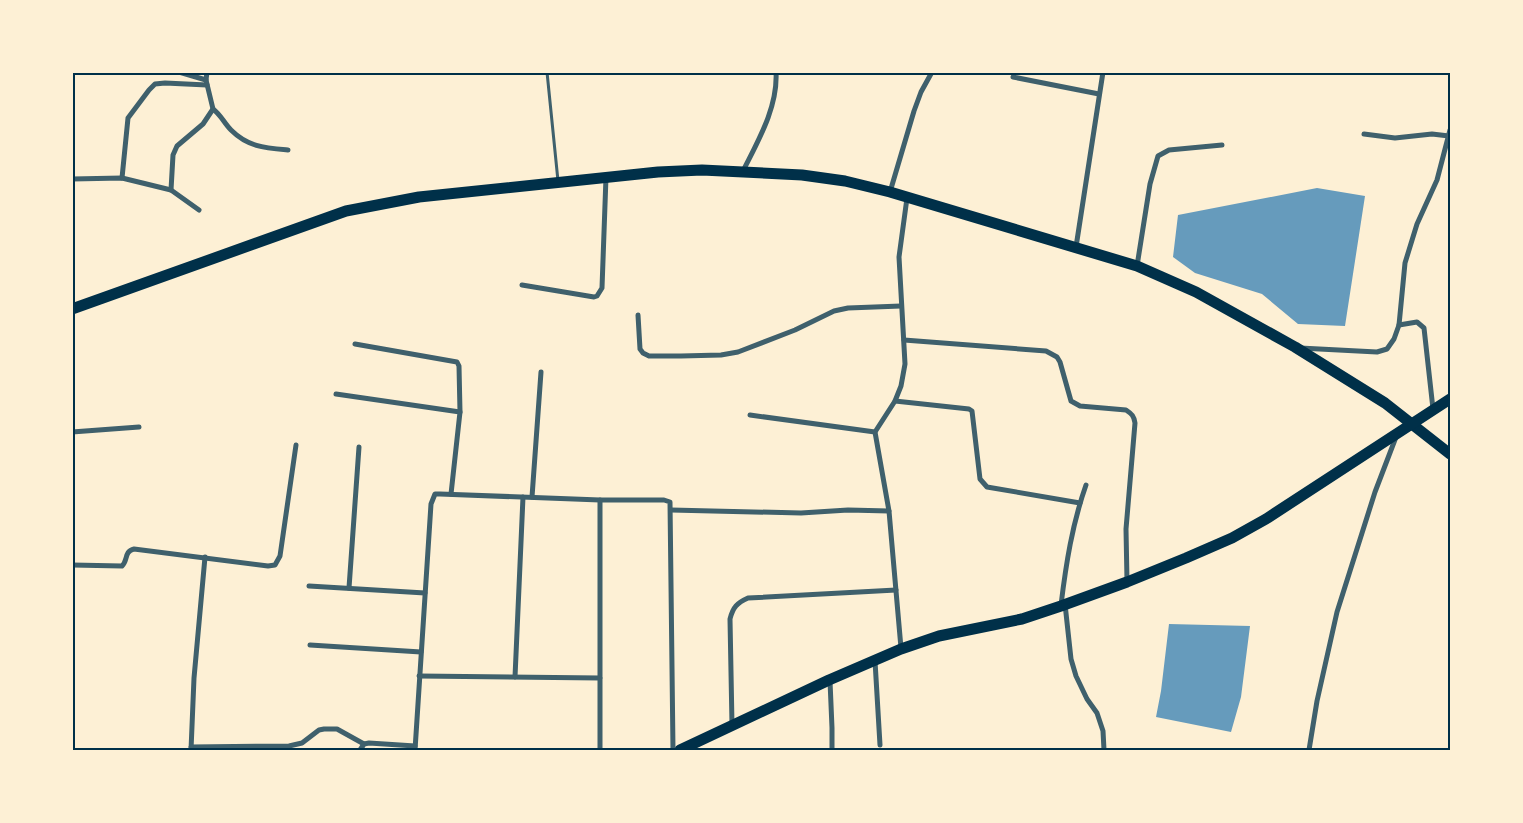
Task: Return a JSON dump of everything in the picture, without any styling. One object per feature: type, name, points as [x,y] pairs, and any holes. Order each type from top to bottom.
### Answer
[{"type":"highway","points":[[72,309],[346,211],[419,197],[606,176],[702,170],[810,176],[845,181],[890,192],[1137,266],[1196,292],[1295,347],[1385,403],[1450,454]]},
{"type":"highway","points":[[679,750],[901,649],[939,636],[1022,619],[1127,582],[1232,538],[1266,519],[1450,399]]},
{"type":"street","points":[[179,72],[207,82]]},
{"type":"street","points":[[207,72],[207,82],[213,109],[221,115],[229,128],[240,138],[254,146],[288,150]]},
{"type":"street","points":[[742,171],[759,140],[771,107],[776,83],[776,72]]},
{"type":"street","points":[[890,192],[920,92],[932,72]]},
{"type":"street","points":[[1076,247],[1103,72]]},
{"type":"street","points":[[1013,77],[1099,94]]},
{"type":"street","points":[[122,178],[128,118],[149,90],[155,84],[207,82]]},
{"type":"street","points":[[171,190],[173,155],[177,146],[203,124],[213,109]]},
{"type":"street","points":[[1295,347],[1377,352],[1387,349],[1394,339],[1399,325],[1405,263],[1417,224],[1437,180],[1450,133],[1395,138],[1364,134]]},
{"type":"street","points":[[1137,266],[1150,184],[1158,156],[1170,150],[1222,145]]},
{"type":"street","points":[[522,285],[594,297],[600,293],[602,288],[606,176]]},
{"type":"street","points":[[72,179],[122,178],[171,190],[200,210]]},
{"type":"street","points":[[901,649],[889,511],[875,432],[895,401],[901,386],[905,364],[899,257],[907,198]]},
{"type":"street","points":[[638,315],[640,348],[643,354],[648,356],[721,355],[738,352],[795,330],[834,311],[848,308],[901,306]]},
{"type":"street","points":[[1399,325],[1417,322],[1424,328],[1433,410]]},
{"type":"street","points":[[904,340],[1046,350],[1057,357],[1060,362],[1071,401],[1074,404],[1126,410],[1134,416],[1126,529],[1127,582]]},
{"type":"street","points":[[355,344],[457,362],[460,412],[451,494]]},
{"type":"street","points":[[532,497],[541,372]]},
{"type":"street","points":[[336,394],[460,412]]},
{"type":"street","points":[[895,401],[969,409],[972,411],[980,479],[987,487],[1080,503]]},
{"type":"street","points":[[750,415],[875,432]]},
{"type":"street","points":[[72,432],[139,427]]},
{"type":"street","points":[[1309,750],[1317,701],[1337,612],[1375,492],[1397,434]]},
{"type":"street","points":[[72,565],[122,566],[127,553],[134,548],[268,566],[275,565],[280,556],[296,445]]},
{"type":"street","points":[[349,588],[359,447]]},
{"type":"street","points":[[1086,485],[1067,556],[1063,605],[1071,659],[1076,676],[1087,699],[1097,713],[1103,731],[1104,750]]},
{"type":"street","points":[[205,557],[194,678],[191,749],[289,746],[302,743],[319,730],[337,729],[364,744],[415,748],[431,504],[435,494],[600,500],[664,500],[670,502],[679,750]]},
{"type":"street","points":[[515,677],[523,497]]},
{"type":"street","points":[[600,500],[600,750]]},
{"type":"street","points":[[671,510],[801,513],[848,510],[889,511]]},
{"type":"street","points":[[309,586],[425,593]]},
{"type":"street","points":[[732,725],[730,619],[737,603],[748,598],[896,590]]},
{"type":"street","points":[[310,645],[421,652]]},
{"type":"street","points":[[875,660],[880,745]]},
{"type":"street","points":[[419,676],[600,678]]},
{"type":"street","points":[[830,680],[832,750]]},
{"type":"street","points":[[360,750],[364,744]]},
{"type":"lane","points":[[547,72],[558,181]]},
{"type":"water","points":[[1317,188],[1365,196],[1345,326],[1298,324],[1262,294],[1195,273],[1173,257],[1178,215]]},
{"type":"water","points":[[1169,624],[1250,626],[1241,697],[1231,732],[1156,717]]}]
